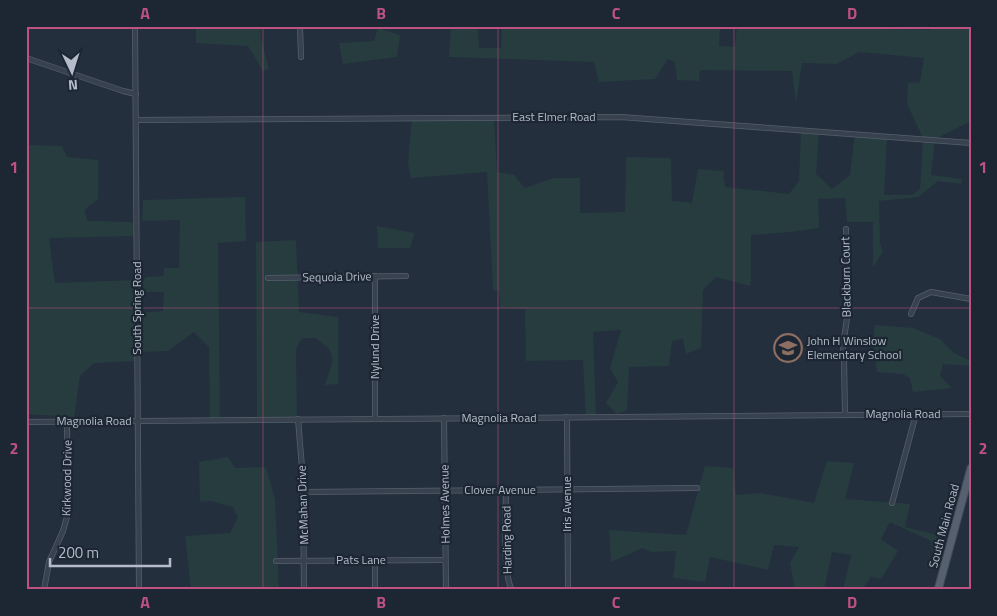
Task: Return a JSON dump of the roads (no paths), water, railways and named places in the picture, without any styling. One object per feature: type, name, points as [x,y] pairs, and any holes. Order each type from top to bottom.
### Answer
[{"type":"main road","name":"South Main Road","points":[[938,590],[971,468]]},
{"type":"street","name":"South Spring Road","points":[[135,26],[139,590]]},
{"type":"street","points":[[300,26],[300,57]]},
{"type":"street","points":[[26,58],[136,94]]},
{"type":"street","name":"East Elmer Road","points":[[136,120],[621,117],[971,143]]},
{"type":"street","name":"Blackburn Court","points":[[845,415],[843,343],[847,329],[846,229]]},
{"type":"street","name":"Nylund Drive","points":[[375,276],[375,419]]},
{"type":"street","name":"Sequoia Drive","points":[[268,278],[406,276]]},
{"type":"street","points":[[911,314],[918,298],[931,292],[971,299]]},
{"type":"street","points":[[892,503],[916,414]]},
{"type":"street","name":"Magnolia Road","points":[[26,422],[971,414]]},
{"type":"street","name":"Iris Avenue","points":[[566,417],[568,590]]},
{"type":"street","name":"Holmes Avenue","points":[[444,418],[446,590]]},
{"type":"street","name":"McMahan Drive","points":[[298,419],[303,492],[304,590]]},
{"type":"street","name":"Kirkwood Drive","points":[[44,590],[50,562],[64,531],[68,513],[67,421]]},
{"type":"street","name":"Clover Avenue","points":[[303,492],[697,488]]},
{"type":"street","name":"Harding Road","points":[[506,490],[507,568],[508,581],[512,590]]},
{"type":"street","points":[[375,560],[375,590]]},
{"type":"street","name":"Pats Lane","points":[[276,561],[445,560]]},
{"type":"place","name":"John H Winslow Elementary School","points":[[788,348]]}]
